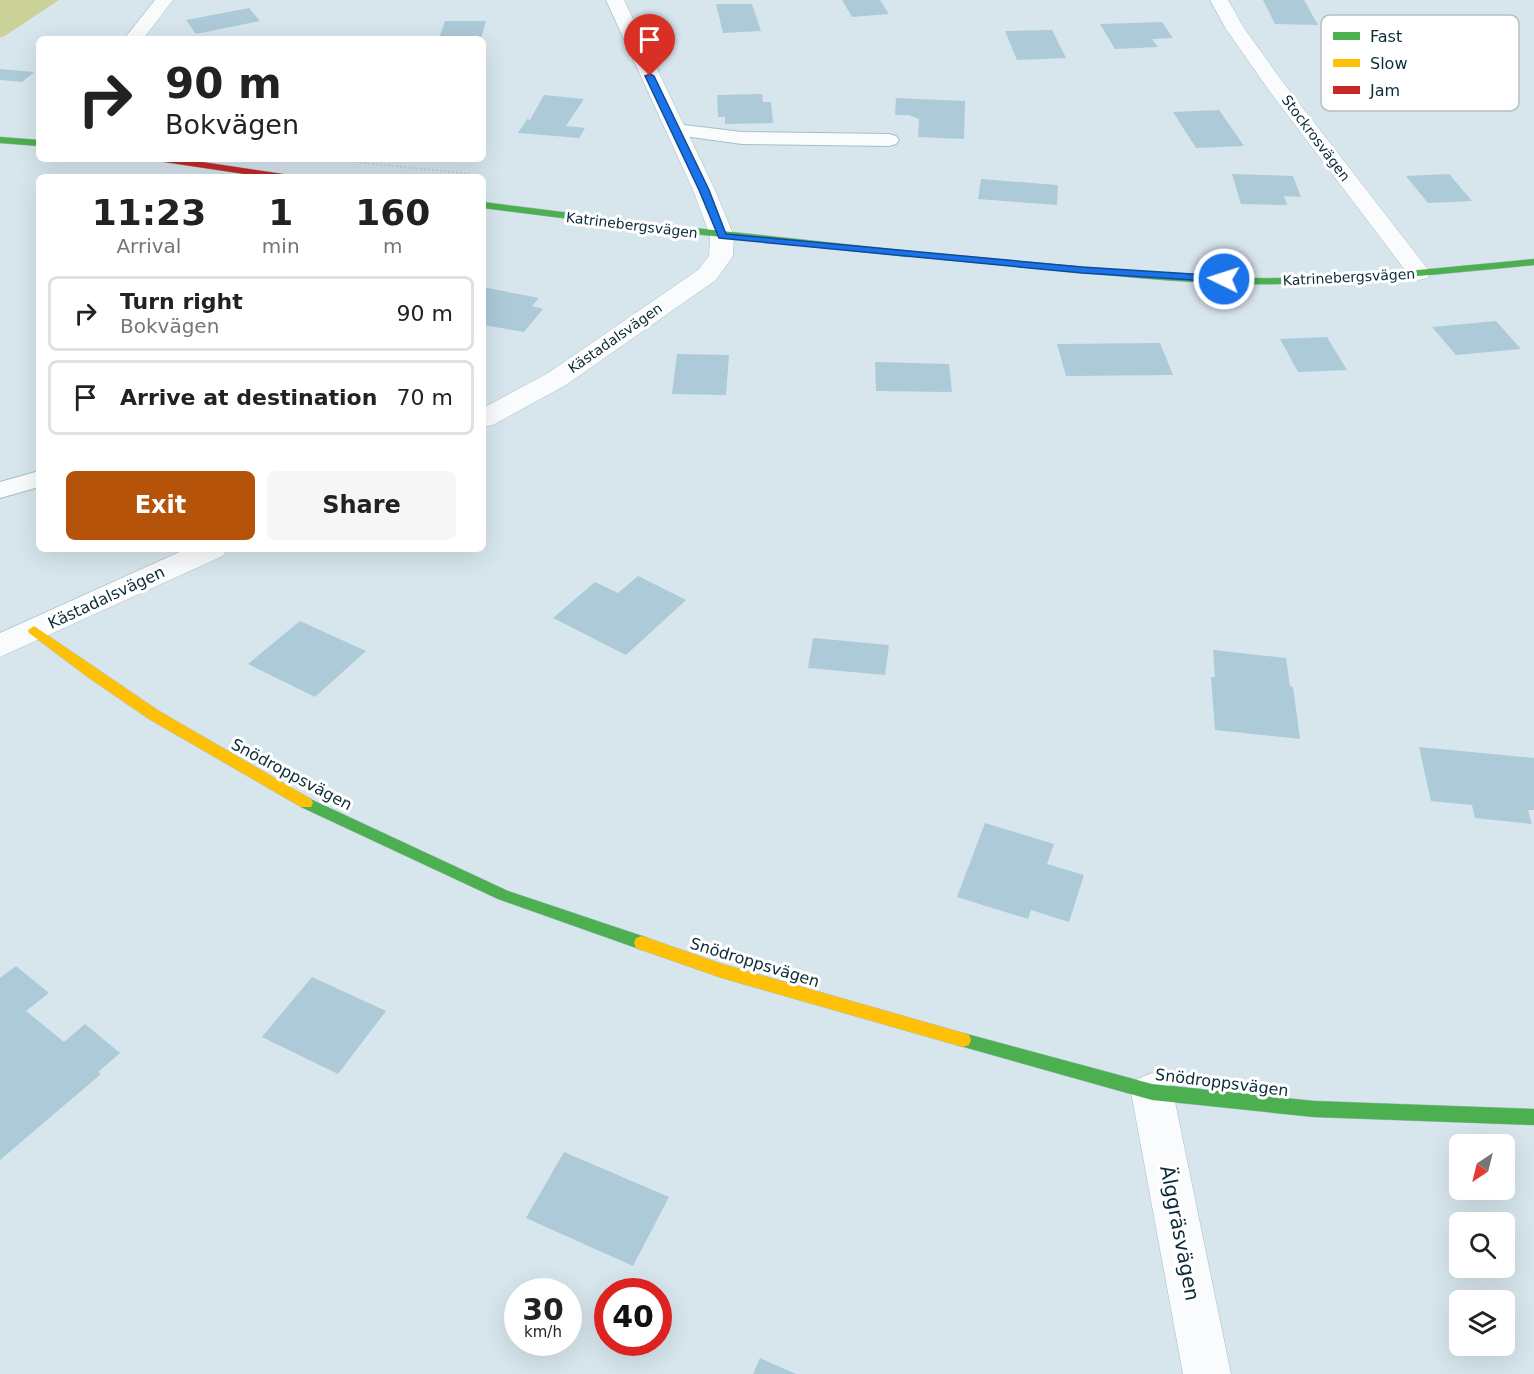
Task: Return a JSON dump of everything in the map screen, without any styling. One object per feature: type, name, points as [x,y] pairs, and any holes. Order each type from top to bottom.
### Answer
[{"type":"street","points":[[135,36],[164,0]]},
{"type":"street","points":[[615,0],[704,190],[722,236]]},
{"type":"street","name":"Stockrosvägen","points":[[1219,0],[1235,29],[1275,85],[1419,273]]},
{"type":"street","points":[[0,140],[36,143]]},
{"type":"street","points":[[184,162],[263,174]]},
{"type":"street","name":"Katrinebergsvägen","points":[[486,205],[722,236],[1082,270],[1248,281],[1419,273],[1534,262]]},
{"type":"street","name":"Kästadalsvägen","points":[[486,417],[557,379],[707,275],[722,256],[722,236]]},
{"type":"street","name":"Kästadalsvägen","points":[[0,646],[205,552]]},
{"type":"street","name":"Snödroppsvägen","points":[[34,630],[94,675],[154,715],[298,799],[504,896],[722,971],[1152,1092],[1314,1109],[1534,1117]]},
{"type":"street","name":"Älggräsvägen","points":[[1152,1092],[1207,1374]]},
{"type":"lane","points":[[676,130],[742,138],[889,140]]},
{"type":"lane","points":[[0,490],[36,480]]},
{"type":"green space","points":[[0,0],[59,0],[0,37]]},
{"type":"building","points":[[842,0],[880,0],[889,14],[852,17]]},
{"type":"building","points":[[1263,0],[1304,0],[1318,25],[1275,24]]},
{"type":"building","points":[[716,4],[752,4],[761,31],[723,33]]},
{"type":"building","points":[[249,8],[260,21],[196,34],[186,20]]},
{"type":"building","points":[[445,21],[486,21],[482,36],[440,36]]},
{"type":"building","points":[[1162,22],[1173,38],[1152,39],[1158,47],[1115,49],[1100,24]]},
{"type":"building","points":[[1052,30],[1066,58],[1017,60],[1005,31]]},
{"type":"building","points":[[0,69],[34,72],[22,82],[0,80]]},
{"type":"building","points":[[762,94],[763,102],[771,102],[773,123],[725,124],[725,117],[718,117],[717,95]]},
{"type":"building","points":[[544,95],[584,99],[566,126],[585,128],[579,138],[518,133],[527,119],[530,120]]},
{"type":"building","points":[[896,98],[965,101],[964,139],[918,137],[919,119],[909,115],[895,115]]},
{"type":"building","points":[[1219,110],[1244,146],[1196,148],[1173,112]]},
{"type":"building","points":[[1232,174],[1293,176],[1301,197],[1284,196],[1287,205],[1241,204]]},
{"type":"building","points":[[1449,174],[1472,201],[1428,203],[1406,176]]},
{"type":"building","points":[[981,179],[1058,185],[1057,205],[978,199]]},
{"type":"building","points":[[486,288],[539,298],[532,306],[543,309],[524,332],[486,326]]},
{"type":"building","points":[[1496,321],[1521,349],[1456,355],[1432,327]]},
{"type":"building","points":[[1327,337],[1347,370],[1298,372],[1280,339]]},
{"type":"building","points":[[1160,343],[1173,375],[1066,376],[1057,344]]},
{"type":"building","points":[[677,354],[729,355],[726,395],[672,394]]},
{"type":"building","points":[[875,362],[949,364],[952,392],[876,391]]},
{"type":"building","points":[[638,576],[686,600],[626,655],[553,618],[595,582],[618,593]]},
{"type":"building","points":[[300,621],[366,651],[315,697],[248,664]]},
{"type":"building","points":[[813,638],[889,645],[885,675],[808,668]]},
{"type":"building","points":[[1213,650],[1286,658],[1290,686],[1293,687],[1300,739],[1215,730],[1211,677],[1215,677]]},
{"type":"building","points":[[1419,747],[1534,758],[1534,810],[1528,810],[1532,824],[1475,818],[1472,805],[1431,801]]},
{"type":"building","points":[[985,823],[1054,844],[1047,864],[1084,875],[1069,922],[1031,910],[1028,919],[957,897]]},
{"type":"building","points":[[16,966],[49,993],[26,1011],[64,1042],[85,1024],[120,1053],[98,1072],[101,1074],[0,1160],[0,978]]},
{"type":"building","points":[[312,977],[386,1011],[338,1074],[262,1037]]},
{"type":"building","points":[[564,1152],[669,1197],[633,1266],[526,1218]]},
{"type":"building","points":[[760,1358],[796,1374],[753,1374]]},
{"type":"traffic: fast","points":[[0,140],[36,143]]},
{"type":"traffic: fast","points":[[486,205],[666,228],[909,254]]},
{"type":"traffic: fast","points":[[1107,272],[1196,279],[1284,281],[1378,276],[1534,262]]},
{"type":"traffic: fast","points":[[306,803],[503,895],[642,943]]},
{"type":"traffic: fast","points":[[963,1040],[1152,1092],[1314,1109],[1534,1117]]},
{"type":"traffic: slow","points":[[34,630],[94,675],[154,715],[306,803]]},
{"type":"traffic: slow","points":[[642,943],[722,971],[963,1040]]},
{"type":"traffic: jam","points":[[184,162],[263,174]]},
{"type":"traffic: jam","points":[[909,254],[1107,272]]},
{"type":"route","points":[[650,76],[704,190],[722,236],[1082,270],[1224,279]]}]
